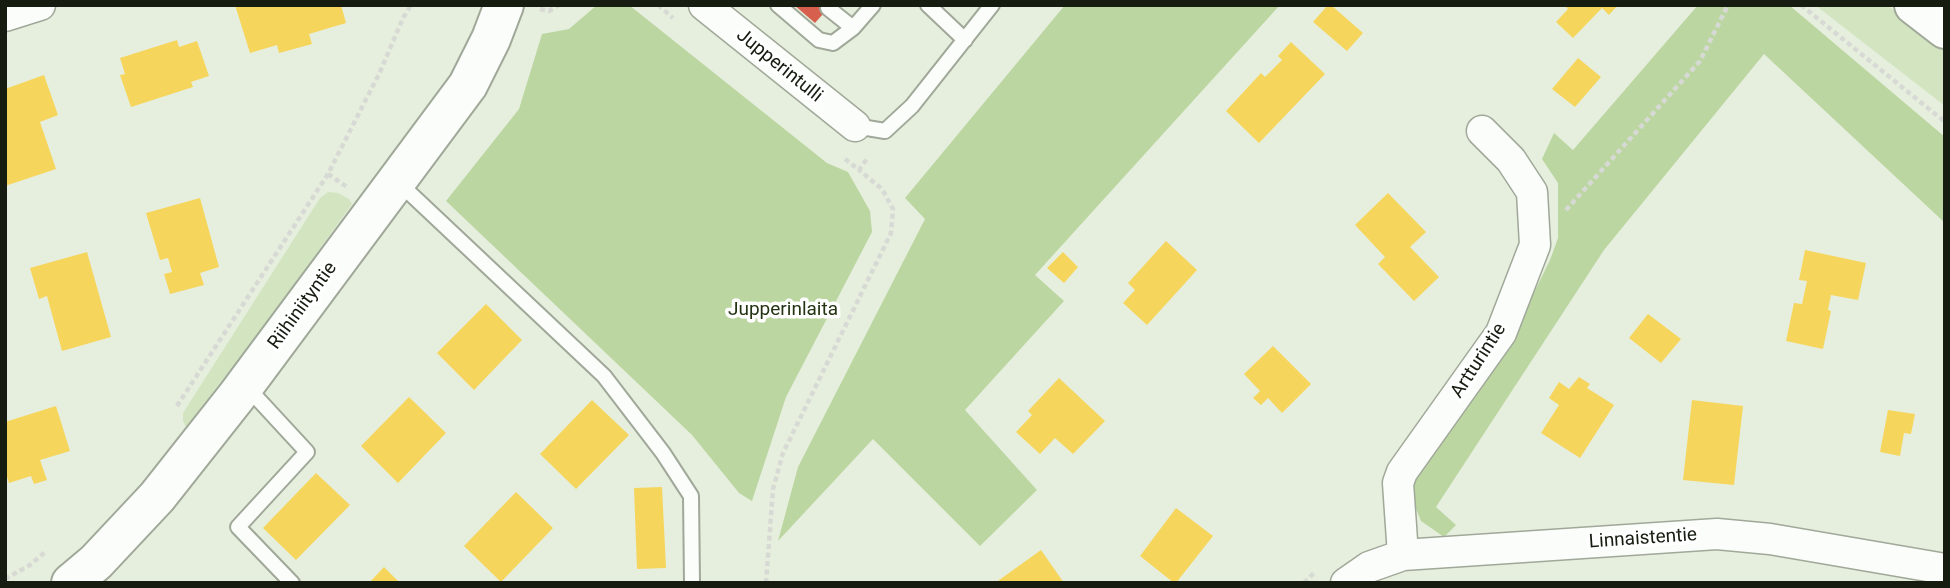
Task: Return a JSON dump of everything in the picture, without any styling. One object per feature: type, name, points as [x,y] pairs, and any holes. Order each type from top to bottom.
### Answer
[{"type":"main road","name":"Riihiniityntie","points":[[71,583],[96,562],[157,497],[245,385],[468,85],[504,5]]},
{"type":"main road","points":[[1914,5],[1945,30]]},
{"type":"street","points":[[5,16],[40,5]]},
{"type":"street","name":"Jupperintulli","points":[[704,5],[855,126]]},
{"type":"street","name":"Artturintie","points":[[1403,555],[1398,483],[1402,472],[1501,333],[1535,245],[1532,191],[1511,160],[1482,131]]},
{"type":"street","name":"Linnaistentie","points":[[1346,583],[1369,567],[1403,555],[1717,534],[1770,539],[1945,569]]},
{"type":"lane","points":[[778,5],[820,40],[833,43],[853,28],[873,5]]},
{"type":"lane","points":[[928,5],[965,40]]},
{"type":"lane","points":[[855,126],[885,131],[912,106],[992,5]]},
{"type":"lane","points":[[828,8],[853,28]]},
{"type":"lane","points":[[396,180],[604,376],[663,453],[691,496],[692,583]]},
{"type":"lane","points":[[245,385],[307,452],[238,527],[292,583]]},
{"type":"path","points":[[173,411],[328,174],[411,5]]},
{"type":"path","points":[[1535,245],[1700,61],[1728,5]]},
{"type":"path","points":[[1801,5],[1945,122]]},
{"type":"path","points":[[766,583],[773,489],[783,453],[891,233],[893,209],[882,190],[859,170]]},
{"type":"path","points":[[5,579],[30,565],[49,549]]},
{"type":"green space","name":"Jupperinlaita","points":[[597,5],[629,5],[827,163],[848,172],[870,211],[872,232],[786,397],[752,501],[739,493],[692,435],[446,201],[519,109],[542,34],[569,29]]},
{"type":"green space","points":[[1065,5],[1280,5],[1035,275],[1064,301],[965,410],[1037,490],[980,546],[873,439],[778,541],[798,467],[925,219],[905,198]]},
{"type":"green space","points":[[1698,5],[1789,5],[1945,137],[1945,223],[1764,54],[1604,250],[1436,507],[1456,525],[1444,537],[1421,521],[1412,499],[1409,481],[1521,319],[1550,260],[1558,238],[1558,183],[1542,159],[1554,133],[1573,150]]},
{"type":"green space","points":[[1815,5],[1887,5],[1945,51],[1945,106]]},
{"type":"green space","points":[[328,192],[338,193],[352,204],[270,318],[186,427],[183,413],[320,198]]},
{"type":"building: Homes","points":[[235,5],[341,5],[346,23],[309,34],[312,44],[279,53],[277,45],[250,53]]},
{"type":"building: Homes","points":[[1328,5],[1363,33],[1347,51],[1313,22]]},
{"type":"building: Homes","points":[[1564,5],[1618,5],[1609,15],[1602,8],[1573,38],[1556,22],[1568,9]]},
{"type":"building: Homes","points":[[177,40],[179,47],[197,41],[209,76],[191,82],[193,87],[131,107],[120,75],[125,74],[120,58]]},
{"type":"building: Homes","points":[[1291,42],[1325,74],[1259,143],[1226,111],[1261,73],[1265,77],[1282,60],[1278,56]]},
{"type":"building: Homes","points":[[1578,58],[1601,77],[1575,107],[1552,89]]},
{"type":"building: Homes","points":[[44,75],[58,115],[40,122],[56,169],[5,186],[5,89]]},
{"type":"building: Homes","points":[[1388,193],[1426,232],[1410,247],[1439,277],[1414,301],[1378,264],[1385,257],[1355,225]]},
{"type":"building: Homes","points":[[200,198],[219,267],[200,273],[204,285],[170,294],[164,274],[172,272],[168,258],[160,260],[146,213]]},
{"type":"building: Homes","points":[[1166,241],[1197,270],[1147,325],[1123,303],[1135,290],[1128,283]]},
{"type":"building: Homes","points":[[1805,250],[1866,263],[1858,300],[1831,295],[1828,310],[1831,311],[1823,349],[1786,341],[1794,303],[1802,304],[1807,281],[1799,280]]},
{"type":"building: Homes","points":[[87,252],[111,337],[62,351],[47,296],[39,299],[30,268]]},
{"type":"building: Homes","points":[[1063,252],[1078,267],[1064,283],[1047,268]]},
{"type":"building: Homes","points":[[486,304],[522,340],[474,390],[437,353]]},
{"type":"building: Homes","points":[[1648,314],[1681,339],[1661,363],[1629,338]]},
{"type":"building: Homes","points":[[1273,346],[1311,384],[1282,413],[1268,398],[1261,405],[1253,398],[1260,391],[1244,374]]},
{"type":"building: Homes","points":[[1579,377],[1590,384],[1587,388],[1614,405],[1580,458],[1541,433],[1559,405],[1549,398],[1559,382],[1569,389]]},
{"type":"building: Homes","points":[[1059,378],[1105,421],[1073,454],[1055,438],[1040,454],[1016,432],[1032,415],[1028,411]]},
{"type":"building: Homes","points":[[409,397],[446,433],[398,483],[361,446]]},
{"type":"building: Homes","points":[[592,400],[629,435],[576,489],[540,454]]},
{"type":"building: Homes","points":[[1692,400],[1743,406],[1734,485],[1683,480]]},
{"type":"building: Homes","points":[[56,406],[70,451],[40,460],[47,480],[34,484],[31,476],[9,483],[5,471],[5,422]]},
{"type":"building: Homes","points":[[1888,410],[1915,414],[1911,434],[1904,433],[1900,456],[1880,452]]},
{"type":"building: Homes","points":[[316,473],[350,505],[296,560],[263,528]]},
{"type":"building: Homes","points":[[662,487],[666,568],[637,569],[634,488]]},
{"type":"building: Homes","points":[[516,492],[553,528],[501,582],[464,546]]},
{"type":"building: Homes","points":[[1176,508],[1213,536],[1174,583],[1140,556]]},
{"type":"building: Homes","points":[[1041,550],[1064,583],[995,583]]},
{"type":"building: Homes","points":[[384,567],[400,583],[369,583]]},
{"type":"building: Shops","points":[[794,5],[831,5],[815,23]]}]
